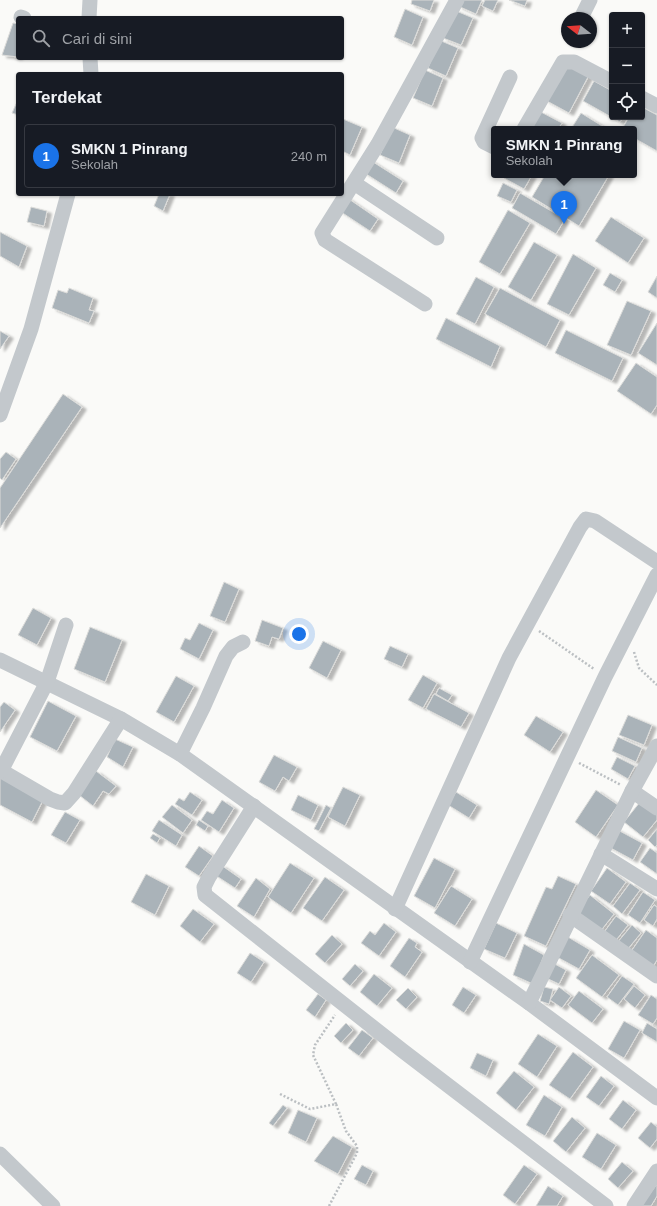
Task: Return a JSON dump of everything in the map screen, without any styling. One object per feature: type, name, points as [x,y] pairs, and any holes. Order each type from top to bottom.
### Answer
[{"type":"street","points":[[89,16],[90,0]]},
{"type":"street","points":[[425,304],[323,238],[323,231],[354,183],[416,77],[457,0]]},
{"type":"street","points":[[584,12],[590,0]]},
{"type":"street","points":[[90,60],[91,72]]},
{"type":"street","points":[[526,126],[563,62],[574,62],[609,80]]},
{"type":"street","points":[[491,146],[484,142],[482,138],[510,77]]},
{"type":"street","points":[[645,100],[657,106]]},
{"type":"street","points":[[354,183],[437,238]]},
{"type":"street","points":[[0,415],[31,329],[67,196]]},
{"type":"street","points":[[395,909],[509,658],[580,527],[586,519],[595,521],[657,562]]},
{"type":"street","points":[[470,962],[605,677],[657,574]]},
{"type":"street","points":[[66,625],[47,682],[1,771],[50,799],[65,803],[74,793],[122,719]]},
{"type":"street","points":[[180,754],[204,708],[226,656],[232,647],[243,642]]},
{"type":"street","points":[[0,660],[122,719],[180,754],[528,1003],[657,1098]]},
{"type":"street","points":[[528,1003],[632,791],[657,746]]},
{"type":"street","points":[[632,791],[657,808]]},
{"type":"street","points":[[254,806],[209,877],[204,887],[205,895],[342,1004],[606,1206]]},
{"type":"street","points":[[601,854],[657,889]]},
{"type":"street","points":[[570,915],[657,976]]},
{"type":"street","points":[[0,1154],[53,1206]]},
{"type":"street","points":[[634,1206],[657,1171]]},
{"type":"path","points":[[527,623],[605,677]]},
{"type":"path","points":[[625,636],[632,642],[639,668],[657,685]]},
{"type":"path","points":[[567,757],[632,791]]},
{"type":"path","points":[[329,1206],[357,1153],[357,1146],[346,1131],[336,1104],[313,1055],[315,1045],[342,1004]]},
{"type":"path","points":[[280,1094],[310,1109],[336,1104]]},
{"type":"building","points":[[412,0],[434,0],[430,11],[411,4]]},
{"type":"building","points":[[460,0],[482,0],[476,14],[458,6]]},
{"type":"building","points":[[485,0],[498,0],[493,11],[482,6]]},
{"type":"building","points":[[509,0],[527,0],[525,6]]},
{"type":"building","points":[[405,9],[423,17],[412,45],[394,37]]},
{"type":"building","points":[[454,10],[473,18],[461,45],[443,38]]},
{"type":"building","points":[[13,23],[16,24],[16,57],[2,55]]},
{"type":"building","points":[[439,40],[458,48],[446,76],[428,68]]},
{"type":"building","points":[[565,63],[589,75],[569,113],[545,100]]},
{"type":"building","points":[[425,70],[443,78],[432,106],[413,98]]},
{"type":"building","points":[[594,81],[609,89],[609,116],[583,101]]},
{"type":"building","points":[[16,104],[16,114],[12,113]]},
{"type":"building","points":[[645,109],[657,115],[657,151],[637,140],[637,126],[624,126],[627,120],[645,120]]},
{"type":"building","points":[[541,112],[562,123],[560,126],[533,126]]},
{"type":"building","points":[[581,113],[602,126],[573,126]]},
{"type":"building","points":[[344,119],[362,127],[350,155],[344,152]]},
{"type":"building","points":[[392,127],[410,135],[399,163],[380,155]]},
{"type":"building","points":[[370,160],[403,181],[396,193],[363,172]]},
{"type":"building","points":[[504,178],[530,178],[524,189]]},
{"type":"building","points":[[543,178],[607,178],[579,226],[532,197]]},
{"type":"building","points":[[503,183],[517,190],[511,202],[497,196]]},
{"type":"building","points":[[520,193],[565,219],[556,234],[512,208]]},
{"type":"building","points":[[158,196],[169,196],[163,211],[154,206]]},
{"type":"building","points":[[346,197],[378,219],[370,231],[338,210]]},
{"type":"building","points":[[31,207],[47,211],[44,226],[27,222]]},
{"type":"building","points":[[508,210],[530,223],[500,274],[479,262]]},
{"type":"building","points":[[611,217],[644,238],[628,263],[595,241]]},
{"type":"building","points":[[0,232],[27,246],[19,267],[0,256]]},
{"type":"building","points":[[534,242],[557,255],[531,300],[508,287]]},
{"type":"building","points":[[573,254],[596,268],[569,315],[547,304]]},
{"type":"building","points":[[610,273],[622,280],[615,292],[603,285]]},
{"type":"building","points":[[657,276],[657,298],[648,292]]},
{"type":"building","points":[[476,277],[494,287],[475,324],[456,314]]},
{"type":"building","points":[[69,288],[93,298],[89,310],[94,311],[89,323],[52,308],[58,290],[67,293]]},
{"type":"building","points":[[500,288],[560,320],[546,347],[485,314]]},
{"type":"building","points":[[627,301],[651,311],[631,355],[607,345]]},
{"type":"building","points":[[446,318],[500,346],[491,367],[436,339]]},
{"type":"building","points":[[657,323],[657,365],[638,353]]},
{"type":"building","points":[[566,330],[623,358],[612,381],[555,353]]},
{"type":"building","points":[[0,331],[9,336],[0,349]]},
{"type":"building","points":[[636,363],[657,377],[657,405],[651,414],[617,391]]},
{"type":"building","points":[[63,394],[82,407],[0,528],[0,488]]},
{"type":"building","points":[[6,452],[16,459],[2,480],[0,478],[0,459]]},
{"type":"building","points":[[224,582],[239,589],[225,622],[210,616]]},
{"type":"building","points":[[33,608],[51,618],[37,645],[18,635]]},
{"type":"building","points":[[262,620],[283,628],[279,639],[272,637],[269,646],[255,641]]},
{"type":"building","points":[[199,623],[213,630],[199,659],[180,649],[185,638],[190,640]]},
{"type":"building","points":[[90,627],[122,640],[105,682],[74,669]]},
{"type":"building","points":[[323,641],[341,650],[327,678],[309,668]]},
{"type":"building","points":[[390,646],[408,654],[402,667],[384,659]]},
{"type":"building","points":[[423,675],[437,683],[423,708],[408,700]]},
{"type":"building","points":[[176,676],[194,686],[174,722],[156,712]]},
{"type":"building","points":[[439,688],[452,695],[448,701],[436,694]]},
{"type":"building","points":[[434,694],[469,713],[461,727],[426,709]]},
{"type":"building","points":[[48,701],[76,716],[57,751],[30,737]]},
{"type":"building","points":[[4,702],[15,710],[0,732],[0,707]]},
{"type":"building","points":[[628,715],[652,725],[644,745],[619,735]]},
{"type":"building","points":[[536,716],[563,732],[550,752],[524,735]]},
{"type":"building","points":[[618,737],[642,748],[636,762],[612,751]]},
{"type":"building","points":[[115,739],[133,747],[123,767],[107,757]]},
{"type":"building","points":[[274,755],[297,767],[289,781],[283,777],[275,791],[259,782]]},
{"type":"building","points":[[617,757],[635,766],[628,779],[611,769]]},
{"type":"building","points":[[96,771],[116,786],[109,794],[103,791],[93,806],[79,795]]},
{"type":"building","points":[[2,776],[43,800],[32,822],[0,805],[0,779]]},
{"type":"building","points":[[343,787],[360,795],[345,826],[328,817]]},
{"type":"building","points":[[596,790],[618,805],[596,837],[575,822]]},
{"type":"building","points":[[190,792],[202,800],[192,815],[175,804],[179,798],[184,801]]},
{"type":"building","points":[[456,792],[477,805],[469,818],[448,805]]},
{"type":"building","points":[[298,795],[318,805],[311,820],[291,810]]},
{"type":"building","points":[[222,800],[234,808],[219,832],[201,820],[207,811],[213,814]]},
{"type":"building","points":[[640,802],[657,815],[657,820],[643,837],[624,822]]},
{"type":"building","points":[[172,805],[192,820],[183,833],[162,817]]},
{"type":"building","points":[[326,805],[331,808],[319,831],[314,829]]},
{"type":"building","points":[[65,812],[80,820],[66,843],[51,835]]},
{"type":"building","points":[[159,820],[182,835],[176,846],[152,831]]},
{"type":"building","points":[[199,820],[208,826],[205,831],[196,825]]},
{"type":"building","points":[[616,829],[642,843],[633,860],[607,846]]},
{"type":"building","points":[[657,829],[657,845],[655,847],[648,840]]},
{"type":"building","points":[[153,834],[160,838],[157,843],[150,838]]},
{"type":"building","points":[[199,846],[213,856],[199,876],[185,867]]},
{"type":"building","points":[[650,848],[657,853],[657,874],[640,862]]},
{"type":"building","points":[[434,858],[455,869],[435,908],[414,896]]},
{"type":"building","points":[[290,863],[314,878],[291,913],[268,897]]},
{"type":"building","points":[[221,865],[241,879],[235,888],[215,875]]},
{"type":"building","points":[[607,868],[626,882],[610,904],[591,891]]},
{"type":"building","points":[[146,874],[169,886],[155,915],[131,902]]},
{"type":"building","points":[[558,876],[576,884],[546,946],[524,936],[546,887],[552,889]]},
{"type":"building","points":[[325,877],[344,890],[322,921],[303,908]]},
{"type":"building","points":[[256,878],[270,889],[254,917],[237,906]]},
{"type":"building","points":[[630,883],[640,890],[622,914],[613,906]]},
{"type":"building","points":[[451,886],[472,899],[455,926],[434,913]]},
{"type":"building","points":[[643,892],[655,900],[640,923],[628,915]]},
{"type":"building","points":[[590,895],[614,914],[599,933],[575,914]]},
{"type":"building","points":[[654,905],[657,907],[657,919],[653,926],[644,920]]},
{"type":"building","points":[[193,909],[214,924],[200,942],[180,926]]},
{"type":"building","points":[[616,916],[628,925],[613,944],[602,935]]},
{"type":"building","points":[[384,923],[396,932],[379,956],[361,943],[370,931],[375,935]]},
{"type":"building","points":[[496,923],[517,933],[505,958],[484,949]]},
{"type":"building","points":[[632,925],[641,933],[627,950],[617,943]]},
{"type":"building","points":[[646,930],[657,938],[657,960],[652,968],[630,953]]},
{"type":"building","points":[[332,935],[342,944],[325,963],[315,954]]},
{"type":"building","points":[[568,937],[590,950],[579,969],[557,957]]},
{"type":"building","points":[[409,938],[417,943],[415,947],[422,952],[405,977],[390,966]]},
{"type":"building","points":[[524,944],[544,955],[533,984],[513,975]]},
{"type":"building","points":[[250,953],[264,962],[251,982],[237,973]]},
{"type":"building","points":[[592,955],[619,975],[602,997],[576,978]]},
{"type":"building","points":[[551,962],[566,970],[559,984],[544,977]]},
{"type":"building","points":[[355,964],[363,971],[350,986],[342,979]]},
{"type":"building","points":[[374,974],[392,988],[377,1006],[360,992]]},
{"type":"building","points":[[622,976],[634,984],[618,1005],[607,997]]},
{"type":"building","points":[[634,986],[645,995],[635,1008],[624,999]]},
{"type":"building","points":[[463,987],[476,995],[464,1013],[452,1005]]},
{"type":"building","points":[[544,987],[553,989],[549,1004],[540,1001]]},
{"type":"building","points":[[559,987],[571,996],[562,1008],[550,1000]]},
{"type":"building","points":[[408,988],[417,997],[406,1009],[396,1000]]},
{"type":"building","points":[[579,991],[603,1009],[592,1023],[568,1005]]},
{"type":"building","points":[[318,994],[326,1000],[315,1017],[306,1010]]},
{"type":"building","points":[[651,995],[657,999],[657,1018],[653,1024],[638,1015]]},
{"type":"building","points":[[624,1021],[640,1030],[624,1058],[608,1049]]},
{"type":"building","points":[[346,1023],[353,1030],[341,1043],[334,1036]]},
{"type":"building","points":[[647,1023],[657,1029],[657,1042],[642,1033]]},
{"type":"building","points":[[362,1030],[373,1038],[359,1056],[348,1048]]},
{"type":"building","points":[[538,1034],[557,1046],[537,1077],[518,1064]]},
{"type":"building","points":[[573,1052],[593,1067],[570,1099],[549,1085]]},
{"type":"building","points":[[477,1053],[493,1060],[486,1076],[470,1068]]},
{"type":"building","points":[[514,1071],[534,1087],[516,1110],[496,1093]]},
{"type":"building","points":[[601,1076],[614,1086],[599,1106],[586,1097]]},
{"type":"building","points":[[544,1095],[562,1107],[545,1136],[526,1125]]},
{"type":"building","points":[[623,1100],[636,1110],[622,1129],[609,1119]]},
{"type":"building","points":[[283,1105],[287,1108],[273,1126],[269,1123]]},
{"type":"building","points":[[298,1110],[317,1118],[306,1142],[288,1133]]},
{"type":"building","points":[[572,1117],[585,1128],[566,1152],[553,1141]]},
{"type":"building","points":[[651,1122],[657,1127],[657,1139],[650,1148],[638,1138]]},
{"type":"building","points":[[597,1133],[616,1145],[601,1169],[582,1157]]},
{"type":"building","points":[[333,1136],[352,1147],[338,1174],[314,1161]]},
{"type":"building","points":[[622,1162],[633,1171],[618,1188],[608,1179]]},
{"type":"building","points":[[362,1165],[373,1171],[366,1185],[354,1179]]},
{"type":"building","points":[[524,1165],[537,1174],[515,1204],[503,1195]]},
{"type":"building","points":[[657,1184],[657,1196],[651,1206],[641,1206]]},
{"type":"building","points":[[548,1186],[563,1196],[557,1206],[536,1206]]},
{"type":"place","name":"SMKN 1 Pinrang","points":[[564,224]]}]
